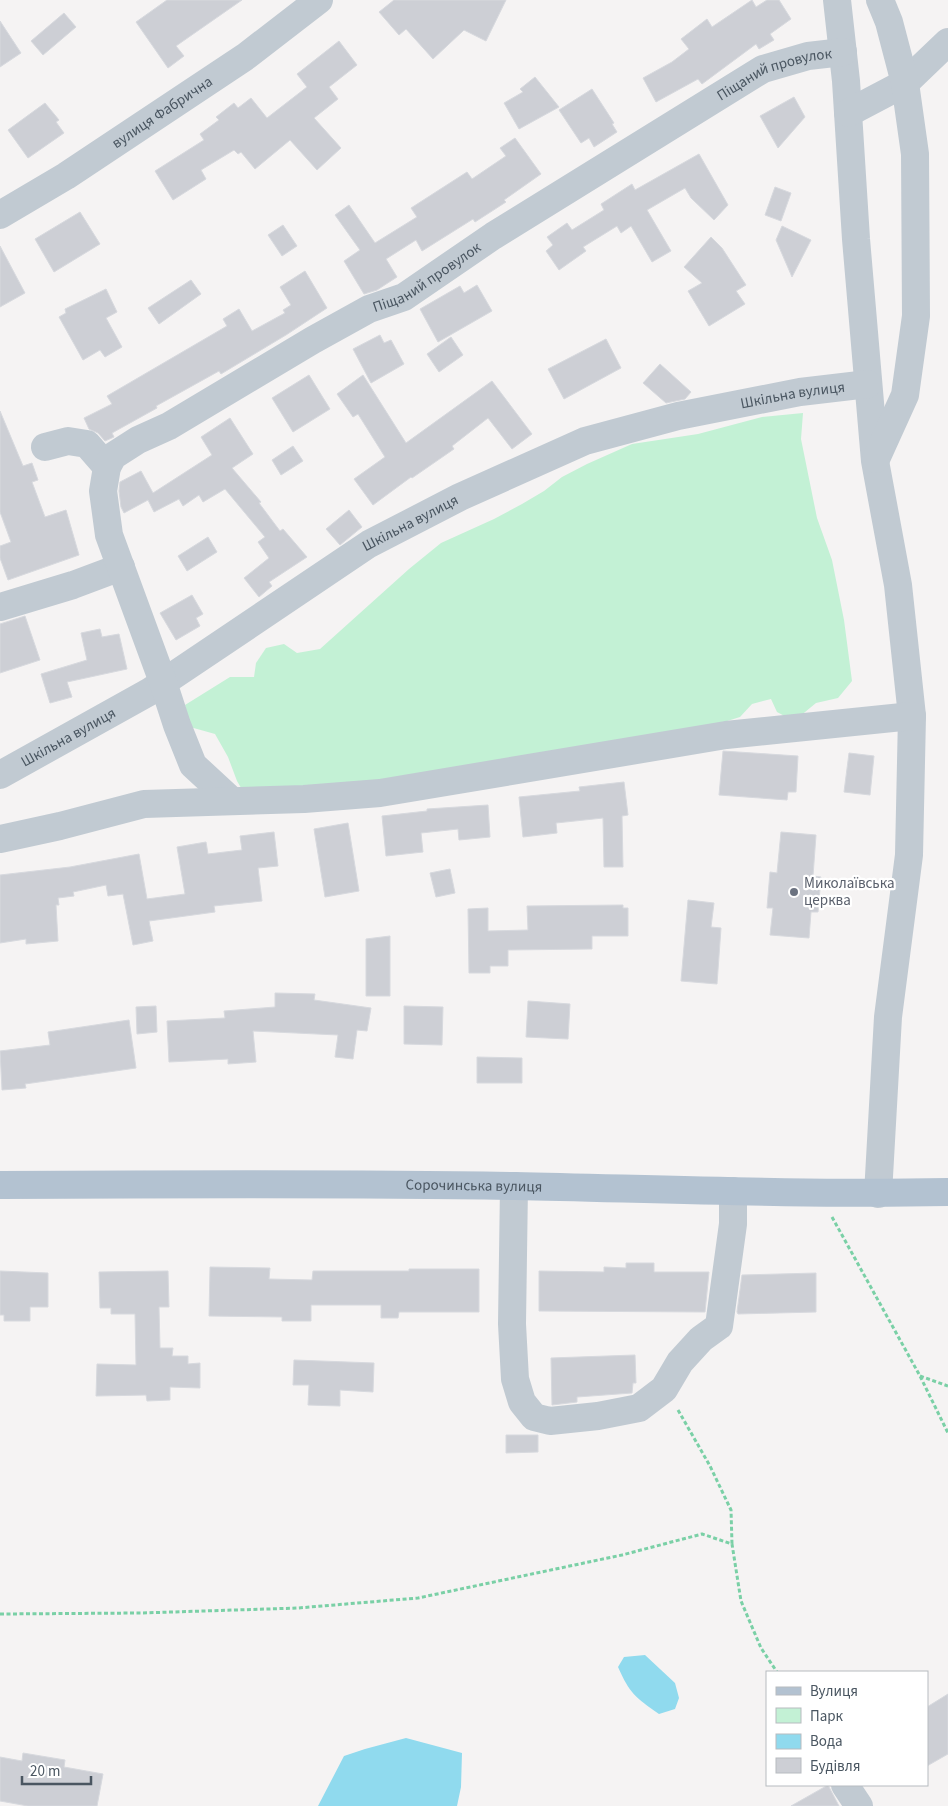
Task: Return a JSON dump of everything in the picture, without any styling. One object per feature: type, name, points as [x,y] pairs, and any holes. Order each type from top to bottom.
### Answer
[{"type":"main road","name":"Сорочинська вулиця","points":[[0,1185],[293,1184],[514,1186],[878,1194],[948,1192]]},
{"type":"street","name":"вулиця Фабрична","points":[[0,215],[66,176],[245,57],[319,0]]},
{"type":"street","points":[[837,0],[843,52],[856,240],[875,461],[898,585],[912,716],[909,856],[888,1017],[878,1194]]},
{"type":"street","points":[[875,461],[905,395],[916,316],[915,154],[905,83],[889,22],[880,0]]},
{"type":"street","points":[[848,113],[905,83],[948,42]]},
{"type":"street","name":"Піщаний провулок","points":[[107,467],[113,456],[138,440],[169,426],[313,340],[369,309],[404,297],[493,236],[763,69],[808,56],[843,52]]},
{"type":"street","name":"Шкільна вулиця","points":[[0,775],[149,692],[368,544],[460,497],[584,441],[678,416],[800,392],[868,384]]},
{"type":"street","points":[[45,447],[68,441],[87,444],[107,467],[103,491],[109,534],[177,726],[193,765],[232,801]]},
{"type":"street","points":[[0,607],[73,585],[122,567]]},
{"type":"street","points":[[0,839],[60,826],[144,804],[304,799],[380,793],[726,735],[912,716]]},
{"type":"street","points":[[514,1186],[512,1324],[515,1379],[522,1402],[534,1417],[550,1421],[598,1416],[639,1408],[664,1389],[680,1362],[701,1339],[719,1326],[733,1224],[733,1192]]},
{"type":"street","points":[[846,1786],[859,1806]]},
{"type":"path","points":[[819,1193],[920,1376],[948,1433]]},
{"type":"path","points":[[920,1376],[948,1386]]},
{"type":"path","points":[[664,1389],[687,1424],[731,1510],[732,1544],[741,1601],[761,1648],[776,1671]]},
{"type":"path","points":[[0,1614],[141,1613],[298,1608],[418,1598],[622,1554],[702,1534],[732,1544]]},
{"type":"green space","points":[[803,413],[801,439],[817,518],[832,560],[844,620],[852,681],[838,698],[816,703],[799,717],[790,719],[777,712],[771,699],[752,704],[740,717],[708,727],[577,752],[247,798],[215,734],[190,727],[185,705],[230,677],[254,677],[256,663],[266,648],[284,644],[297,653],[320,649],[409,569],[441,543],[522,504],[544,491],[562,477],[587,464],[632,444],[698,434],[762,417]]},
{"type":"water","points":[[645,1655],[675,1683],[679,1698],[675,1709],[659,1714],[639,1699],[626,1683],[618,1667],[624,1657]]},
{"type":"water","points":[[406,1738],[462,1753],[461,1787],[457,1806],[318,1806],[344,1756]]},
{"type":"building","points":[[167,0],[242,0],[176,46],[184,56],[168,68],[136,22]]},
{"type":"building","points":[[394,0],[506,0],[486,41],[464,30],[433,59],[406,29],[399,35],[379,12]]},
{"type":"building","points":[[752,0],[756,7],[767,0],[779,0],[791,19],[770,34],[774,40],[759,49],[756,44],[702,84],[698,79],[656,102],[643,78],[672,62],[689,49],[681,39],[707,19],[712,27]]},
{"type":"building","points":[[64,13],[76,27],[43,55],[31,41]]},
{"type":"building","points":[[0,21],[21,53],[0,67]]},
{"type":"building","points":[[339,41],[357,65],[329,87],[338,99],[314,118],[341,148],[317,170],[290,140],[255,169],[241,152],[238,154],[234,150],[201,170],[206,179],[173,200],[155,171],[204,140],[200,134],[219,120],[216,117],[234,103],[238,108],[251,98],[267,118],[307,87],[297,74]]},
{"type":"building","points":[[535,77],[559,107],[519,129],[504,103],[523,92],[520,89]]},
{"type":"building","points":[[592,89],[614,123],[612,124],[617,132],[594,147],[589,138],[581,143],[559,110]]},
{"type":"building","points":[[794,97],[805,117],[778,148],[760,116]]},
{"type":"building","points":[[45,103],[59,120],[56,122],[64,133],[28,158],[8,130]]},
{"type":"building","points":[[515,138],[541,174],[504,200],[506,202],[475,222],[473,219],[422,251],[416,240],[386,259],[397,277],[377,290],[364,294],[344,261],[360,250],[335,215],[349,205],[375,243],[417,217],[411,208],[467,172],[472,179],[506,156],[500,148]]},
{"type":"building","points":[[699,154],[728,205],[714,220],[691,198],[685,188],[647,210],[671,251],[652,262],[631,226],[621,233],[617,226],[583,247],[586,251],[559,270],[546,251],[553,245],[547,237],[567,223],[572,230],[604,210],[601,204],[632,184],[635,190]]},
{"type":"building","points":[[775,187],[791,193],[781,221],[765,215]]},
{"type":"building","points":[[80,212],[100,244],[54,272],[35,239]]},
{"type":"building","points":[[283,225],[297,246],[282,256],[268,235]]},
{"type":"building","points":[[782,226],[811,240],[792,277],[776,240]]},
{"type":"building","points":[[711,237],[722,248],[746,285],[736,291],[745,304],[709,326],[688,291],[702,283],[684,267]]},
{"type":"building","points":[[0,246],[25,293],[0,307]]},
{"type":"building","points":[[305,271],[327,308],[221,374],[219,371],[156,406],[157,408],[112,433],[114,437],[105,441],[98,433],[89,429],[84,418],[112,404],[107,396],[227,326],[223,319],[239,309],[252,331],[285,313],[283,310],[291,305],[280,287]]},
{"type":"building","points":[[191,280],[201,294],[159,324],[148,308]]},
{"type":"building","points":[[477,285],[492,311],[438,342],[420,309],[460,286],[464,293]]},
{"type":"building","points":[[106,289],[117,312],[106,318],[122,347],[105,357],[100,350],[83,360],[59,317],[66,313],[65,309]]},
{"type":"building","points":[[380,335],[384,343],[391,340],[404,364],[371,383],[353,349]]},
{"type":"building","points":[[451,337],[463,355],[439,372],[427,354]]},
{"type":"building","points":[[606,339],[621,368],[564,399],[548,369]]},
{"type":"building","points":[[660,364],[691,392],[685,399],[666,403],[643,383]]},
{"type":"building","points":[[309,375],[330,409],[293,432],[272,398]]},
{"type":"building","points":[[363,375],[406,443],[492,381],[532,434],[512,449],[488,418],[452,446],[454,449],[373,505],[354,479],[385,457],[358,414],[353,417],[337,394]]},
{"type":"building","points":[[0,411],[23,466],[32,463],[38,480],[32,482],[45,517],[66,510],[79,555],[8,580],[0,558],[0,546],[11,542],[0,512]]},
{"type":"building","points":[[230,418],[253,454],[232,468],[261,502],[259,503],[280,531],[283,529],[307,557],[269,582],[272,586],[259,597],[244,578],[269,558],[258,542],[265,537],[225,489],[203,502],[199,495],[183,506],[179,499],[154,512],[148,500],[124,513],[121,507],[120,482],[141,471],[153,493],[212,455],[201,437]]},
{"type":"building","points":[[293,446],[303,461],[281,475],[272,460]]},
{"type":"building","points":[[349,510],[362,527],[340,545],[326,529]]},
{"type":"building","points":[[208,537],[217,552],[187,571],[178,556]]},
{"type":"building","points":[[192,595],[203,614],[196,618],[200,626],[176,640],[160,613]]},
{"type":"building","points":[[25,616],[40,660],[0,673],[0,624]]},
{"type":"building","points":[[100,629],[102,637],[119,634],[127,669],[67,682],[72,697],[50,703],[41,674],[87,660],[81,633]]},
{"type":"building","points":[[723,751],[798,756],[796,792],[788,792],[787,800],[719,795]]},
{"type":"building","points":[[849,753],[874,756],[870,795],[844,792]]},
{"type":"building","points":[[624,782],[628,815],[622,816],[623,867],[604,867],[603,818],[556,823],[557,833],[523,837],[519,797],[580,791],[579,787]]},
{"type":"building","points":[[488,805],[490,837],[459,840],[458,829],[421,833],[423,852],[386,856],[382,816],[427,811],[427,809]]},
{"type":"building","points":[[348,823],[359,891],[325,897],[314,829]]},
{"type":"building","points":[[274,832],[278,866],[258,868],[262,901],[214,906],[215,912],[149,921],[153,941],[133,945],[123,894],[108,896],[106,885],[73,892],[74,896],[58,898],[59,905],[56,905],[58,941],[26,944],[26,939],[0,943],[0,875],[70,867],[139,854],[147,899],[185,894],[177,847],[206,842],[208,854],[242,850],[240,836]]},
{"type":"building","name":"Миколаївська церква","points":[[781,832],[816,835],[813,876],[821,877],[818,912],[811,912],[809,938],[770,935],[773,908],[767,908],[770,872],[777,873]]},
{"type":"building","points":[[450,869],[455,893],[436,897],[430,873]]},
{"type":"building","points":[[688,900],[714,903],[711,927],[721,928],[717,984],[681,981]]},
{"type":"building","points":[[623,905],[623,908],[628,908],[628,936],[592,936],[592,949],[508,950],[508,966],[490,966],[490,973],[469,973],[468,909],[488,908],[488,931],[528,930],[527,906]]},
{"type":"building","points":[[390,936],[390,996],[366,996],[366,939]]},
{"type":"building","points":[[275,993],[315,994],[314,1000],[371,1008],[367,1031],[357,1030],[353,1059],[335,1057],[338,1035],[253,1031],[256,1062],[228,1064],[228,1059],[169,1062],[167,1021],[225,1018],[224,1011],[275,1007]]},
{"type":"building","points":[[528,1001],[570,1004],[568,1039],[526,1037]]},
{"type":"building","points":[[156,1006],[157,1032],[137,1034],[136,1007]]},
{"type":"building","points":[[404,1006],[443,1007],[442,1045],[404,1044]]},
{"type":"building","points":[[129,1020],[136,1068],[25,1084],[26,1088],[2,1090],[0,1051],[50,1045],[48,1032]]},
{"type":"building","points":[[477,1057],[522,1058],[522,1083],[477,1083]]},
{"type":"building","points":[[626,1263],[654,1263],[654,1272],[709,1272],[705,1312],[539,1311],[539,1271],[604,1272],[604,1267],[626,1268]]},
{"type":"building","points":[[210,1267],[270,1268],[269,1279],[312,1280],[313,1271],[479,1269],[479,1312],[399,1312],[398,1318],[381,1318],[381,1305],[311,1305],[311,1321],[282,1321],[282,1317],[209,1316]]},
{"type":"building","points":[[0,1271],[48,1273],[48,1307],[30,1307],[30,1321],[4,1321],[4,1315],[0,1315]]},
{"type":"building","points":[[168,1271],[169,1307],[159,1307],[160,1348],[173,1348],[172,1356],[188,1356],[188,1364],[200,1363],[200,1388],[170,1387],[170,1400],[147,1401],[146,1395],[96,1396],[97,1364],[136,1365],[135,1314],[111,1314],[111,1308],[100,1308],[99,1272]]},
{"type":"building","points":[[816,1273],[816,1312],[738,1314],[742,1275]]},
{"type":"building","points":[[635,1355],[636,1383],[633,1383],[632,1393],[577,1397],[577,1402],[552,1405],[551,1358]]},
{"type":"building","points":[[294,1360],[374,1363],[373,1392],[340,1390],[340,1406],[308,1405],[309,1385],[293,1385]]},
{"type":"building","points":[[506,1435],[538,1435],[538,1452],[506,1453]]},
{"type":"building","points":[[948,1694],[948,1754],[928,1765],[928,1706]]},
{"type":"building","points":[[23,1753],[65,1760],[64,1767],[103,1774],[97,1806],[28,1806],[0,1801],[0,1757],[22,1761]]},
{"type":"building","points":[[829,1786],[839,1806],[791,1806]]},
{"type":"place","name":"Миколаївська церква","points":[[794,892]]}]
